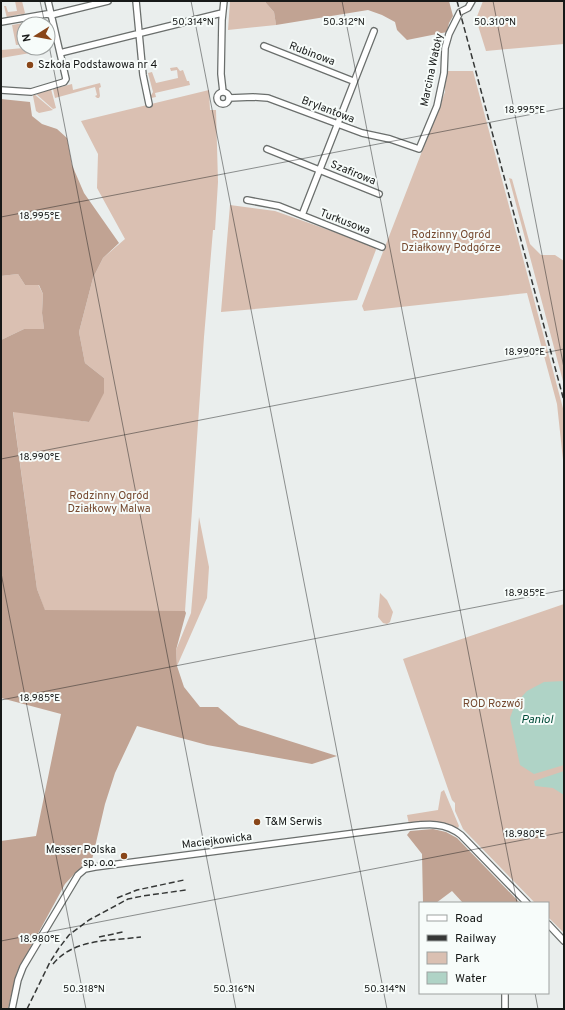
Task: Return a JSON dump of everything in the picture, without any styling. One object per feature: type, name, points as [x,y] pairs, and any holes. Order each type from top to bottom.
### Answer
[{"type":"street","points":[[1,90],[31,92],[64,82],[66,79],[48,1]]},
{"type":"street","points":[[1,22],[47,14],[51,15],[108,1]]},
{"type":"street","points":[[136,1],[143,75],[149,104]]},
{"type":"street","points":[[223,92],[217,96],[219,103],[225,104],[229,98],[227,94],[223,92],[221,74],[222,12],[224,1]]},
{"type":"street","name":"Marcina Watoły","points":[[419,149],[437,106],[444,73],[445,48],[449,34],[460,12],[468,8],[472,1]]},
{"type":"street","points":[[60,53],[222,12]]},
{"type":"street","points":[[337,124],[374,31]]},
{"type":"street","name":"Rubinowa","points":[[264,46],[353,81]]},
{"type":"street","name":"Brylantowa","points":[[229,98],[253,96],[268,98],[362,133],[390,139],[419,149]]},
{"type":"street","name":"Szafirowa","points":[[320,170],[337,124]]},
{"type":"street","name":"Szafirowa","points":[[267,149],[379,194]]},
{"type":"street","name":"Turkusowa","points":[[302,215],[320,170]]},
{"type":"street","name":"Turkusowa","points":[[247,200],[279,206],[382,247]]},
{"type":"street","name":"Maciejkowicka","points":[[12,1009],[18,980],[23,967],[78,875],[85,869],[414,826],[440,824],[453,829],[461,835],[527,902]]},
{"type":"street","points":[[549,925],[564,941]]},
{"type":"street","points":[[505,994],[505,1009]]},
{"type":"green space","points":[[15,1],[22,1],[25,13],[22,16],[21,14],[7,18],[4,6],[6,6],[8,12],[17,11]]},
{"type":"green space","points":[[230,1],[265,1],[274,12],[276,25],[228,30]]},
{"type":"green space","points":[[483,1],[564,1],[564,44],[486,51],[476,19]]},
{"type":"green space","points":[[16,24],[16,45],[12,25]]},
{"type":"green space","points":[[16,49],[16,55],[1,58],[1,50]]},
{"type":"green space","points":[[177,67],[180,71],[183,70],[190,85],[155,93],[156,97],[151,98],[150,97],[153,92],[148,73],[152,72],[156,83],[178,78],[177,70],[171,71],[170,68]]},
{"type":"green space","name":"Rodzinny Ogród Działkowy Podgórze","points":[[447,71],[473,71],[564,412],[564,469],[557,404],[527,293],[364,311],[362,306],[445,92]]},
{"type":"green space","points":[[100,83],[101,87],[99,88],[99,98],[95,96],[97,95],[95,87],[55,98],[53,89],[72,84],[73,90]]},
{"type":"green space","points":[[51,89],[56,108],[53,109],[35,93]]},
{"type":"green space","name":"Rodzinny Ogród Działkowy Malwa","points":[[209,90],[210,110],[216,110],[218,182],[215,230],[213,230],[204,337],[185,611],[45,611],[37,589],[13,411],[89,422],[104,378],[85,363],[79,332],[93,278],[103,258],[125,239],[97,188],[98,154],[81,121]]},
{"type":"green space","points":[[34,94],[53,110],[39,113],[36,111],[33,96]]},
{"type":"green space","points":[[509,178],[512,179],[530,244],[541,255],[555,255],[564,261],[564,385]]},
{"type":"green space","name":"Rodzinny Ogród Działkowy Podgórze","points":[[230,205],[275,211],[377,247],[357,300],[221,312]]},
{"type":"green space","points":[[18,274],[25,285],[38,284],[43,294],[42,313],[44,329],[24,329],[1,340],[1,276]]},
{"type":"green space","points":[[199,517],[209,567],[207,598],[177,666],[176,650],[191,613]]},
{"type":"green space","points":[[380,593],[387,600],[393,612],[390,622],[387,624],[383,623],[378,617]]},
{"type":"green space","name":"ROD Rozwój","points":[[564,604],[564,933],[549,918],[549,902],[534,902],[463,829],[455,811],[455,803],[452,800],[448,789],[403,659]]},
{"type":"green space","points":[[444,790],[459,826],[458,828],[439,822],[409,824],[407,815],[438,810],[441,792]]},
{"type":"shaded area","points":[[265,1],[449,1],[453,16],[449,23],[447,32],[407,40],[397,30],[395,22],[368,10],[276,25],[274,12]]},
{"type":"shaded area","points":[[1,99],[30,102],[32,116],[42,124],[57,129],[67,138],[72,165],[84,193],[119,243],[103,258],[93,278],[79,332],[85,363],[104,378],[104,393],[89,422],[13,412],[37,589],[45,610],[185,611],[186,613],[176,650],[177,666],[184,687],[200,707],[218,707],[239,725],[337,756],[312,764],[207,745],[137,726],[115,773],[105,804],[91,864],[76,872],[65,884],[17,972],[8,1009],[1,1009],[1,841],[36,836],[61,714],[1,698],[1,340],[24,329],[44,329],[42,313],[43,294],[39,285],[25,285],[18,274],[1,276]]},
{"type":"shaded area","points":[[433,829],[446,832],[457,838],[519,902],[462,902],[452,891],[437,902],[423,902],[422,854],[407,835],[410,831]]},
{"type":"water","name":"Paniol","points":[[564,681],[564,765],[534,774],[520,765],[510,718],[515,704],[527,691],[544,682]]},
{"type":"water","points":[[564,771],[564,795],[553,788],[535,786],[534,781]]},
{"type":"railway","points":[[457,1],[564,401]]},
{"type":"railway","points":[[117,898],[137,890],[184,880]]},
{"type":"railway","points":[[27,1009],[50,962],[59,948],[69,935],[89,920],[128,899],[186,890]]},
{"type":"railway","points":[[99,937],[123,932]]},
{"type":"railway","points":[[53,964],[71,949],[82,945],[106,940],[141,937]]},
{"type":"place","name":"Szkoła Podstawowa nr 4","points":[[30,65]]},
{"type":"place","name":"T&M Serwis","points":[[257,822]]},
{"type":"place","name":"Messer Polska sp. o.o.","points":[[124,856]]}]
